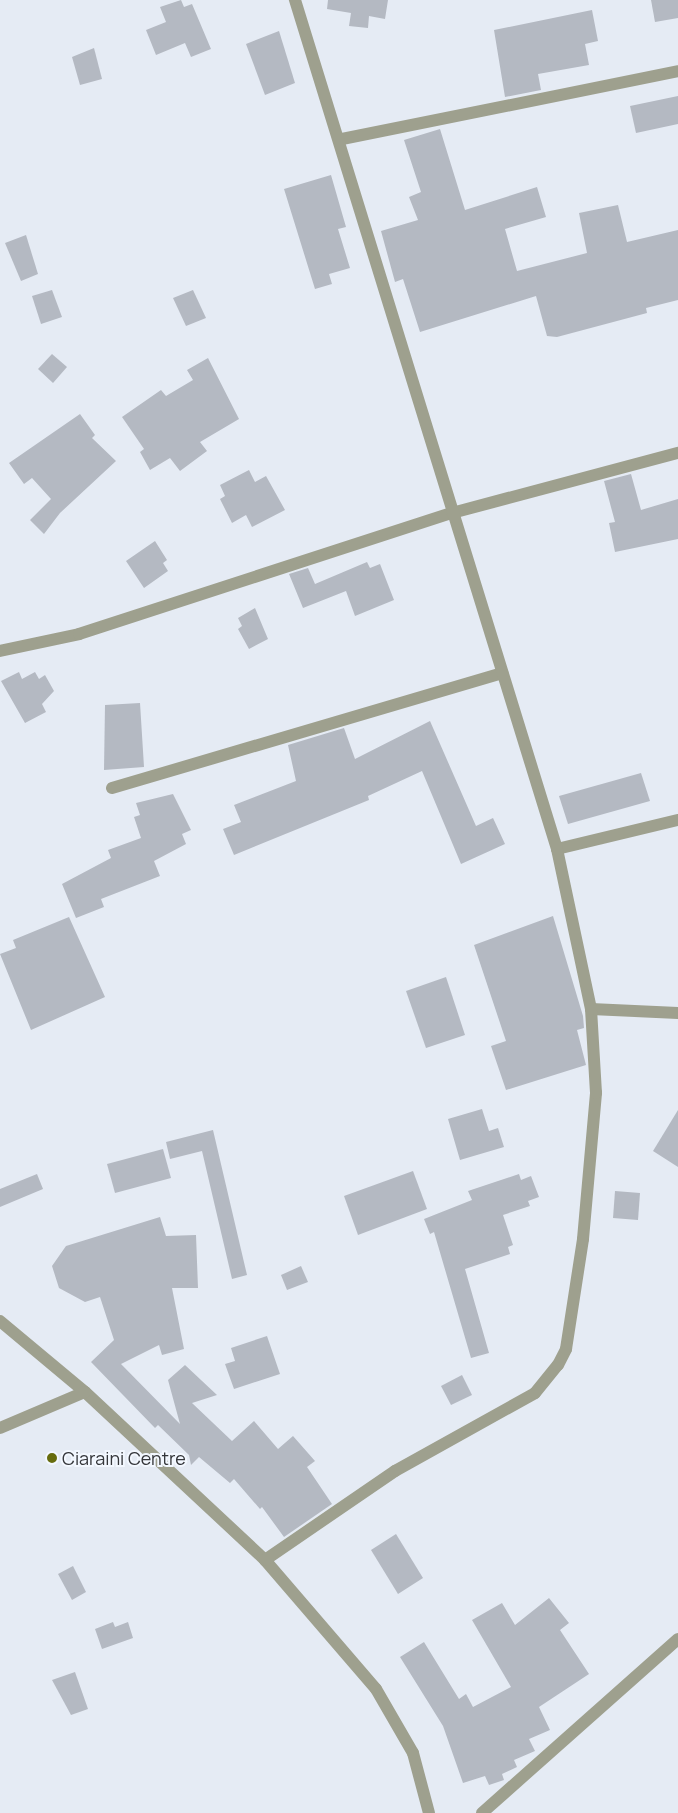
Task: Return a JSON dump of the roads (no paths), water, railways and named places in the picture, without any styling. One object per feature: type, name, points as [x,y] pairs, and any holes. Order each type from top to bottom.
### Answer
[{"type":"street","points":[[265,1560],[396,1471],[535,1393],[558,1365],[571,1326],[591,1172],[596,1093],[591,1009],[557,848],[452,513],[342,139],[295,0]]},
{"type":"street","points":[[342,139],[678,71]]},
{"type":"street","points":[[0,650],[88,632],[452,513],[678,453]]},
{"type":"street","points":[[112,788],[502,673]]},
{"type":"street","points":[[557,848],[678,820]]},
{"type":"street","points":[[591,1009],[678,1014]]},
{"type":"street","points":[[0,1321],[84,1392],[265,1560],[376,1690],[413,1753],[429,1813]]},
{"type":"street","points":[[0,1428],[84,1392]]},
{"type":"street","points":[[482,1813],[678,1639]]},
{"type":"place","name":"Ciaraini Centre","points":[[52,1458]]}]
